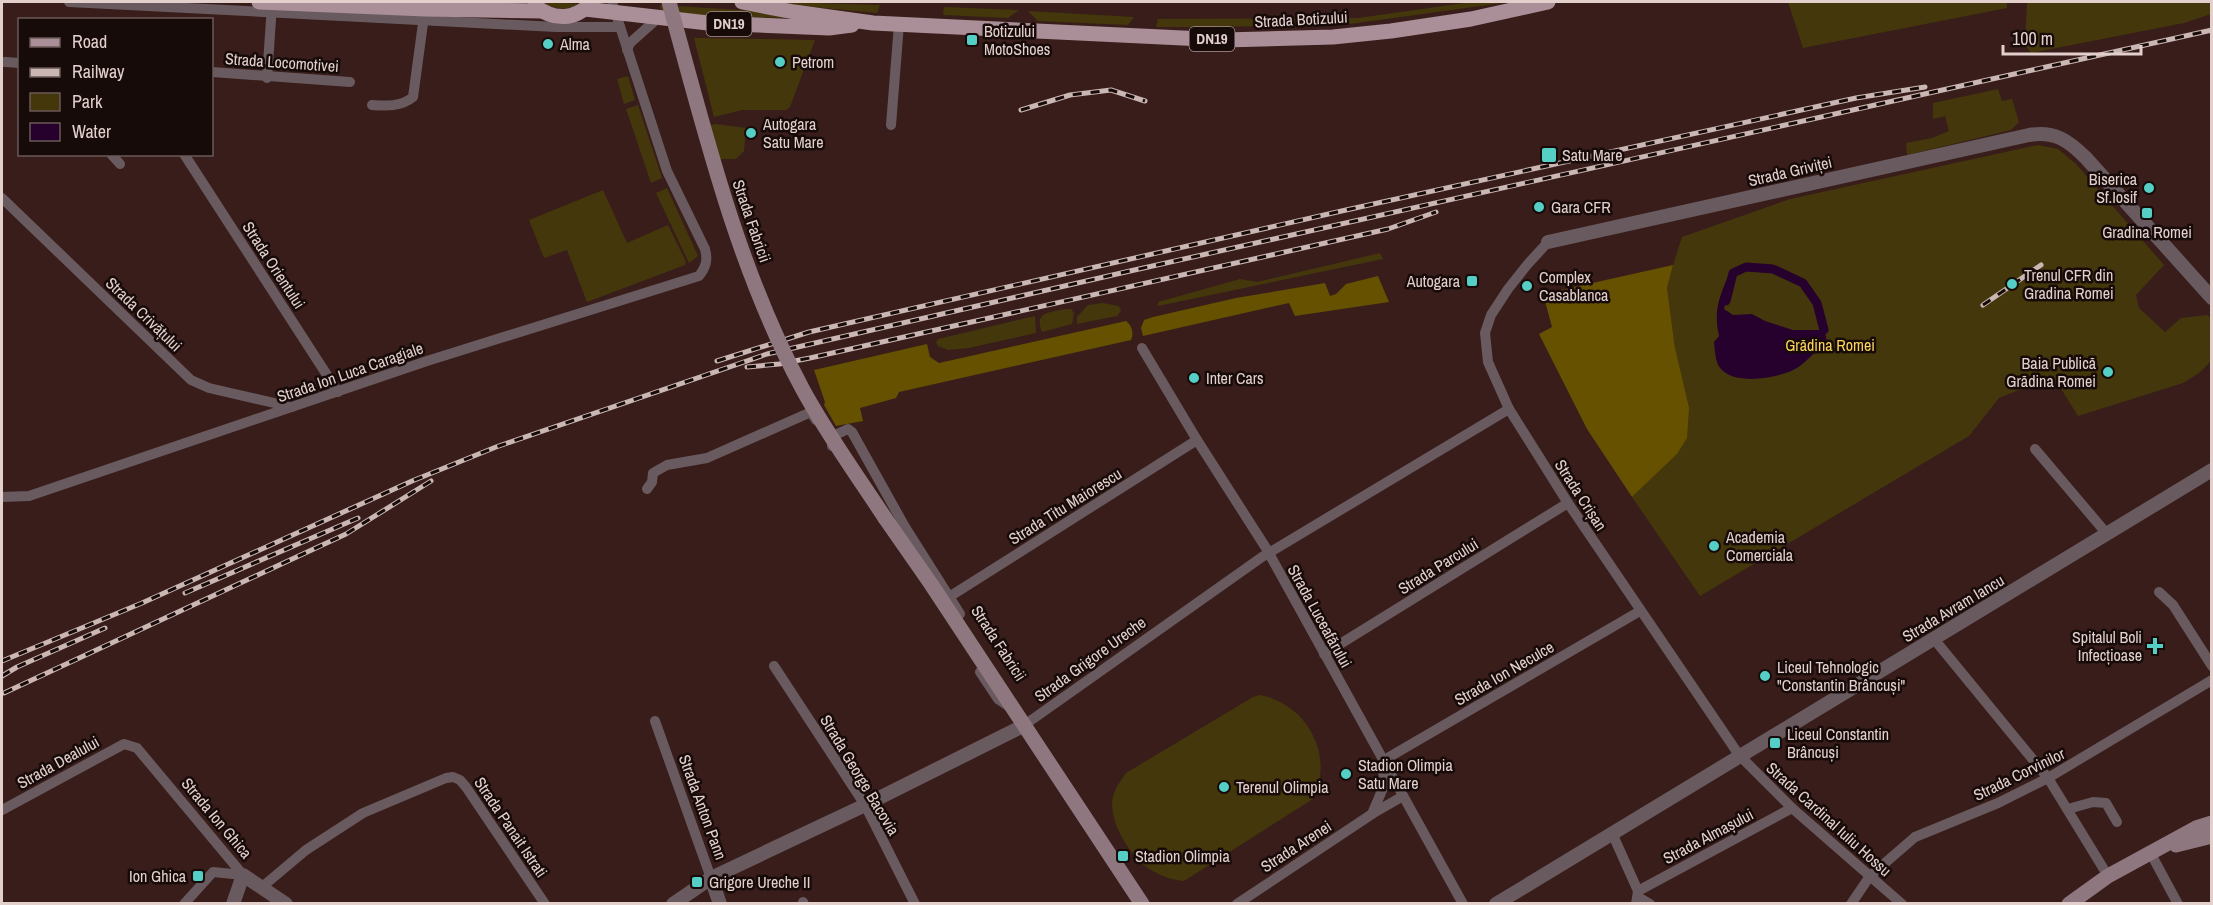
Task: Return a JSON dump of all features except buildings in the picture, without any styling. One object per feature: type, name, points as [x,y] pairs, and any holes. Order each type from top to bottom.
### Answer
[{"type":"main road","name":"Strada Fabricii","points":[[669,2],[713,164],[771,323],[802,388],[840,451],[1142,903]]},
{"type":"main road","name":"Strada Botizului","points":[[742,2],[793,13],[873,22],[1224,40],[1333,37],[1391,31],[1471,19],[1545,2]]},
{"type":"main road","name":"Strada Botizului","points":[[269,4],[425,15],[537,6],[556,17],[572,16],[588,5],[616,14],[708,23],[793,13]]},
{"type":"main road","points":[[2069,903],[2108,876],[2150,852],[2196,828],[2211,823]]},
{"type":"main road","points":[[2150,852],[2211,836]]},
{"type":"street","points":[[69,2],[269,4],[267,78]]},
{"type":"street","points":[[372,105],[390,106],[406,103],[413,97],[425,15],[556,27],[616,14],[627,50]]},
{"type":"street","points":[[627,50],[630,43],[658,18]]},
{"type":"street","points":[[891,125],[899,24]]},
{"type":"street","name":"Strada Ion Luca Caragiale","points":[[2,497],[29,496],[427,361],[699,276],[705,268],[707,258],[705,249],[668,171],[627,50]]},
{"type":"street","points":[[5,62],[18,63]]},
{"type":"street","name":"Strada Locomotivei","points":[[213,72],[267,78],[350,82]]},
{"type":"street","name":"Strada Griviței","points":[[1548,242],[2040,134],[2060,136],[2074,146],[2211,298]]},
{"type":"street","points":[[113,156],[120,164]]},
{"type":"street","name":"Strada Orientului","points":[[185,156],[339,392]]},
{"type":"street","name":"Strada Crivățului","points":[[2,198],[191,380],[209,388],[292,407]]},
{"type":"street","name":"Strada Crișan","points":[[1548,242],[1508,289],[1491,315],[1485,333],[1488,362],[1509,410],[1568,503],[1739,756]]},
{"type":"street","name":"Strada Luceafărului","points":[[1142,348],[1269,553],[1462,903]]},
{"type":"street","name":"Strada Grigore Ureche","points":[[673,903],[711,878],[865,805],[1023,726],[1269,553],[1509,410]]},
{"type":"street","points":[[647,489],[652,482],[653,473],[667,465],[707,458],[812,412],[832,446]]},
{"type":"street","name":"Strada Fabricii","points":[[848,429],[852,432],[905,527],[1011,692],[1015,710],[998,699],[832,446],[835,435],[848,429]]},
{"type":"street","name":"Strada Titu Maiorescu","points":[[949,597],[1197,440]]},
{"type":"street","points":[[2035,449],[2107,534]]},
{"type":"street","name":"Strada Avram Iancu","points":[[1496,903],[2211,470]]},
{"type":"street","name":"Strada Parcului","points":[[1324,654],[1568,503]]},
{"type":"street","points":[[2159,592],[2173,605],[2211,666]]},
{"type":"street","name":"Strada Ion Neculce","points":[[1383,760],[1640,611]]},
{"type":"street","points":[[1934,639],[2048,778],[2108,876]]},
{"type":"street","name":"Strada George Bacovia","points":[[774,666],[865,805],[915,903]]},
{"type":"street","name":"Strada Corvinilor","points":[[1851,903],[1870,876],[1915,837],[1998,803],[2048,778],[2211,680]]},
{"type":"street","name":"Strada Anton Pann","points":[[655,721],[720,903]]},
{"type":"street","name":"Strada Dealului","points":[[2,810],[124,744],[131,744]]},
{"type":"street","name":"Strada Ion Ghica","points":[[131,744],[137,748],[243,875],[286,903]]},
{"type":"street","name":"Strada Cardinal Iuliu Hossu","points":[[1739,756],[1792,808],[1902,903]]},
{"type":"street","points":[[1372,814],[1383,788],[1383,760]]},
{"type":"street","name":"Strada Panait Istrati","points":[[262,887],[306,850],[363,813],[439,780],[453,777],[460,780],[466,787],[545,903]]},
{"type":"street","name":"Strada Arenei","points":[[1237,903],[1403,796]]},
{"type":"street","points":[[2068,809],[2093,802],[2106,803],[2117,822]]},
{"type":"street","name":"Strada Almașului","points":[[1638,897],[1792,808]]},
{"type":"street","points":[[1612,833],[1638,897],[1650,903]]},
{"type":"street","points":[[2150,852],[2178,903]]},
{"type":"street","points":[[184,903],[213,872],[243,875],[233,903]]},
{"type":"green space","points":[[542,2],[581,4],[561,9]]},
{"type":"green space","points":[[788,2],[880,5],[877,13],[790,5]]},
{"type":"green space","points":[[1471,2],[1510,2],[1350,24],[1156,27],[1158,19],[1358,18]]},
{"type":"green space","points":[[1788,2],[2007,2],[2007,8],[1803,48]]},
{"type":"green space","points":[[2027,2],[2211,2],[2211,14],[2184,23],[2031,53],[2025,45]]},
{"type":"green space","points":[[660,5],[786,13],[785,18],[661,15]]},
{"type":"green space","points":[[944,7],[1019,10],[1008,18],[943,15]]},
{"type":"green space","points":[[1028,11],[1134,17],[1128,25],[1038,21]]},
{"type":"green space","points":[[694,38],[815,40],[790,107],[786,110],[742,110],[714,117]]},
{"type":"green space","points":[[628,76],[635,100],[624,104],[617,79]]},
{"type":"green space","points":[[1998,89],[2002,101],[2012,99],[2019,122],[2011,130],[1907,155],[1906,143],[1932,138],[1949,131],[1945,116],[1933,119],[1933,103]]},
{"type":"green space","points":[[638,105],[662,178],[651,183],[626,109]]},
{"type":"green space","points":[[716,124],[746,128],[744,151],[736,159],[705,159],[698,128]]},
{"type":"green space","name":"Grădina Romei","points":[[2038,145],[2058,149],[2076,164],[2164,265],[2136,295],[2139,308],[2165,332],[2181,318],[2207,315],[2211,318],[2211,361],[2199,373],[2183,383],[2078,416],[2053,376],[1999,398],[1969,436],[1700,596],[1632,497],[1677,454],[1675,348],[1667,288],[1682,237],[1790,199]]},
{"type":"green space","points":[[667,188],[698,256],[689,263],[656,193]]},
{"type":"green space","points":[[603,190],[627,243],[668,225],[686,262],[685,265],[587,302],[567,250],[544,258],[529,220]]},
{"type":"green space","points":[[1380,253],[1383,259],[1158,306],[1158,302],[1240,279],[1257,282]]},
{"type":"green space","points":[[1103,303],[1119,306],[1121,311],[1117,316],[1077,324],[1077,317],[1088,305]]},
{"type":"green space","points":[[1071,309],[1074,313],[1072,324],[1042,332],[1040,320],[1044,314]]},
{"type":"green space","points":[[1035,316],[1036,333],[969,348],[948,350],[938,346],[936,342],[938,339]]},
{"type":"green space","points":[[1260,695],[1277,700],[1291,709],[1303,720],[1312,734],[1321,765],[1319,782],[1313,799],[1184,881],[1168,878],[1145,866],[1136,858],[1122,837],[1113,814],[1114,793],[1126,773]]},
{"type":"shaded area","points":[[1673,265],[1667,288],[1675,348],[1689,408],[1687,438],[1677,454],[1632,497],[1587,429],[1539,334],[1552,327],[1543,294]]},
{"type":"shaded area","points":[[1378,276],[1389,302],[1295,316],[1289,303],[1143,336],[1141,328],[1144,320],[1153,317],[1236,298],[1325,283],[1330,296],[1336,294],[1346,284]]},
{"type":"shaded area","points":[[1126,321],[1132,330],[1131,340],[899,392],[896,398],[860,408],[863,421],[836,426],[824,405],[814,370],[927,344],[930,357],[939,363]]},
{"type":"water","points":[[1746,264],[1773,265],[1805,282],[1819,303],[1827,342],[1824,349],[1797,368],[1780,375],[1747,379],[1728,374],[1721,369],[1716,360],[1714,342],[1719,336],[1717,310],[1731,270]],"holes":[[[1746,267],[1777,271],[1799,282],[1814,300],[1824,330],[1793,330],[1752,314],[1733,315],[1724,309],[1733,273]]]},
{"type":"waterway","points":[[1726,301],[1733,273],[1746,267],[1773,269],[1803,283],[1817,303],[1824,330]]},
{"type":"railway","points":[[2,661],[142,603],[412,481],[496,447],[767,354],[2212,30]]},
{"type":"railway","points":[[717,361],[809,332],[1346,210],[1856,98],[1925,87]]},
{"type":"railway","points":[[1021,110],[1070,95],[1111,90],[1145,101]]},
{"type":"railway","points":[[747,367],[810,358],[1388,229],[1436,212]]},
{"type":"railway","points":[[1983,305],[2041,265]]},
{"type":"railway","points":[[4,693],[346,534],[431,481]]},
{"type":"railway","points":[[185,593],[358,518]]},
{"type":"railway","points":[[2,676],[17,667],[105,628]]},
{"type":"place","name":"Botizului MotoShoes","points":[[972,40]]},
{"type":"place","name":"Alma","points":[[548,44]]},
{"type":"place","name":"Petrom","points":[[780,62]]},
{"type":"place","name":"Autogara Satu Mare","points":[[751,133]]},
{"type":"place","name":"Satu Mare","points":[[1549,155]]},
{"type":"place","name":"Biserica Sf.Iosif","points":[[2149,188]]},
{"type":"place","name":"Gara CFR","points":[[1539,207]]},
{"type":"place","name":"Gradina Romei","points":[[2147,213]]},
{"type":"place","name":"Autogara","points":[[1472,281]]},
{"type":"place","name":"Trenul CFR din Gradina Romei","points":[[2012,284]]},
{"type":"place","name":"Complex Casablanca","points":[[1527,286]]},
{"type":"place","name":"Baia Publică Grădina Romei","points":[[2108,372]]},
{"type":"place","name":"Inter Cars","points":[[1194,378]]},
{"type":"place","name":"Academia Comerciala","points":[[1714,546]]},
{"type":"place","name":"Spitalul Boli Infecțioase","points":[[2155,646]]},
{"type":"place","name":"Liceul Tehnologic \"Constantin Brâncuși\"","points":[[1765,676]]},
{"type":"place","name":"Liceul Constantin Brâncuși","points":[[1775,743]]},
{"type":"place","name":"Stadion Olimpia Satu Mare","points":[[1346,774]]},
{"type":"place","name":"Terenul Olimpia","points":[[1224,787]]},
{"type":"place","name":"Stadion Olimpia","points":[[1123,856]]},
{"type":"place","name":"Ion Ghica","points":[[198,876]]},
{"type":"place","name":"Grigore Ureche II","points":[[697,882]]}]
